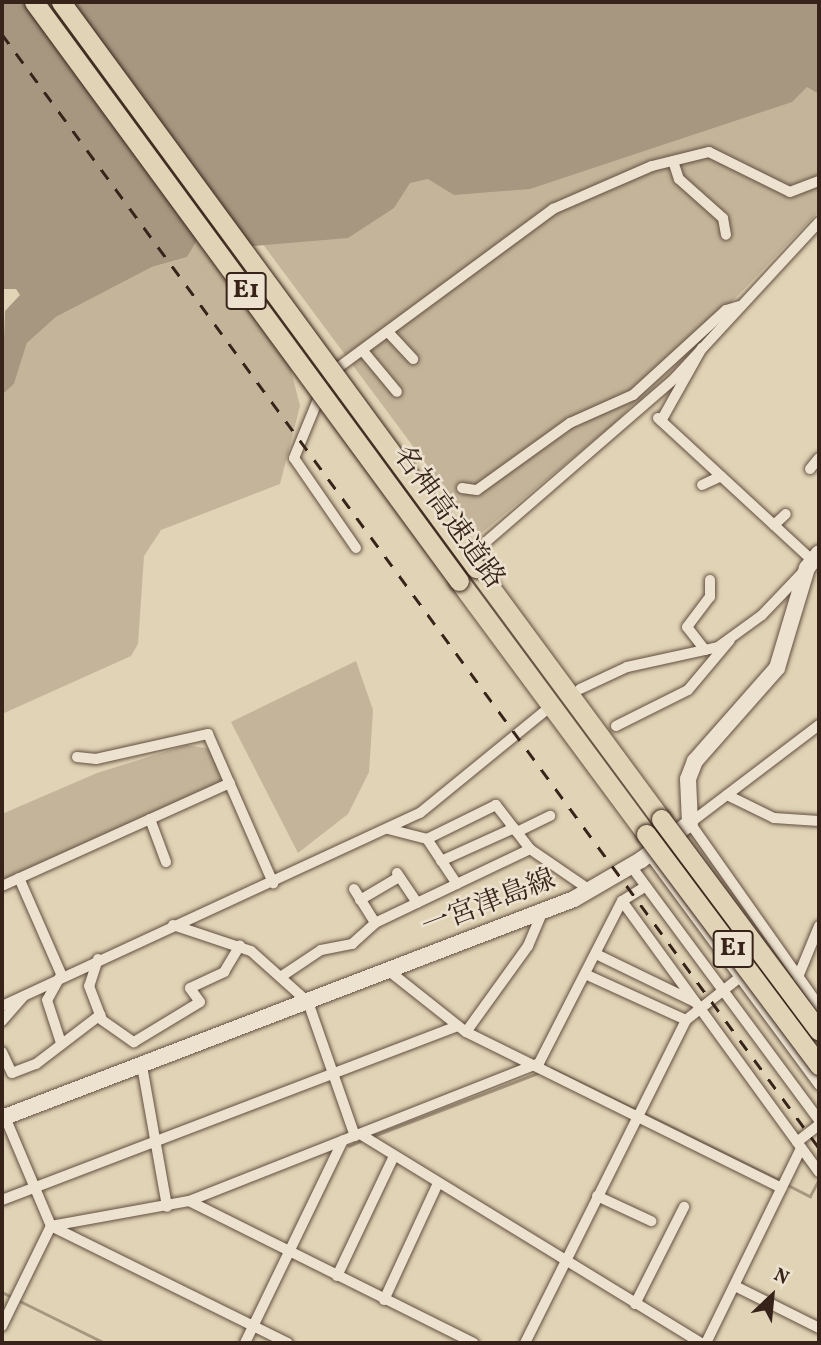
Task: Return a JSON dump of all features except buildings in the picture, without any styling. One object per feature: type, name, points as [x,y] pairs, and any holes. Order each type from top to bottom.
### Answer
[{"type":"highway","name":"名神高速道路","points":[[34,2],[459,581],[647,844],[819,1065]]},
{"type":"highway","name":"名神高速道路","points":[[61,2],[819,1031]]},
{"type":"main road","points":[[690,823],[688,779],[695,761],[776,668],[813,560]]},
{"type":"main road","name":"一宮津島線","points":[[3,1118],[591,891],[631,866],[647,844],[690,823]]},
{"type":"street","points":[[356,548],[294,458],[321,383],[553,209],[673,161],[722,153],[790,192],[819,181]]},
{"type":"street","points":[[673,161],[679,179],[723,218],[726,236]]},
{"type":"street","points":[[487,541],[619,431],[702,348],[819,222]]},
{"type":"street","points":[[462,488],[477,490],[570,424],[633,394],[726,310],[741,306]]},
{"type":"street","points":[[388,332],[413,359]]},
{"type":"street","points":[[616,726],[688,690],[730,640],[813,560],[659,419],[693,374],[702,348]]},
{"type":"street","points":[[363,351],[397,392]]},
{"type":"street","points":[[810,469],[819,458]]},
{"type":"street","points":[[702,485],[721,476]]},
{"type":"street","points":[[774,525],[786,514]]},
{"type":"street","points":[[705,649],[687,627],[710,597],[710,580]]},
{"type":"street","points":[[580,690],[627,667],[705,649],[730,640]]},
{"type":"street","points":[[2,1006],[98,959],[273,883],[420,813],[544,712]]},
{"type":"street","points":[[819,725],[690,823],[799,977],[815,992],[819,1006]]},
{"type":"street","points":[[77,757],[96,759],[208,734],[273,883]]},
{"type":"street","points":[[2,886],[230,783]]},
{"type":"street","points":[[727,795],[774,818],[819,821]]},
{"type":"street","points":[[388,829],[427,839],[496,805],[530,849],[591,891]]},
{"type":"street","points":[[441,861],[550,816]]},
{"type":"street","points":[[150,819],[166,862]]},
{"type":"street","points":[[427,839],[457,884]]},
{"type":"street","points":[[647,844],[819,1085]]},
{"type":"street","points":[[282,976],[321,950],[352,944],[375,923],[530,849]]},
{"type":"street","points":[[173,925],[240,945],[282,976],[308,1002],[357,1135],[703,1343],[735,1286],[782,1188],[799,1145],[819,1122],[631,866]]},
{"type":"street","points":[[360,900],[397,874],[417,903]]},
{"type":"street","points":[[19,878],[61,977]]},
{"type":"street","points":[[51,1226],[189,1201],[534,1066],[622,901],[646,886]]},
{"type":"street","points":[[354,890],[375,923]]},
{"type":"street","points":[[622,901],[819,1172]]},
{"type":"street","points":[[2,1200],[333,1074],[461,1029],[528,946],[543,911]]},
{"type":"street","points":[[799,977],[819,926]]},
{"type":"street","points":[[98,959],[89,986],[100,1015],[127,1041],[146,1037],[200,1002],[190,988],[224,972],[240,945]]},
{"type":"street","points":[[596,954],[698,1006]]},
{"type":"street","points":[[389,971],[461,1029],[782,1188]]},
{"type":"street","points":[[585,974],[686,1020]]},
{"type":"street","points":[[61,977],[47,1000],[61,1043]]},
{"type":"street","points":[[525,1343],[686,1020],[698,1006],[725,992],[740,977]]},
{"type":"street","points":[[2,1021],[25,994]]},
{"type":"street","points":[[2,1052],[5,1066],[12,1073],[100,1015]]},
{"type":"street","points":[[146,1037],[163,1058]]},
{"type":"street","points":[[142,1066],[167,1207]]},
{"type":"street","points":[[3,1118],[51,1226],[288,1343]]},
{"type":"street","points":[[245,1343],[343,1140]]},
{"type":"street","points":[[337,1276],[394,1156]]},
{"type":"street","points":[[384,1300],[438,1183]]},
{"type":"street","points":[[597,1196],[651,1221]]},
{"type":"street","points":[[189,1201],[474,1343]]},
{"type":"street","points":[[635,1304],[684,1207]]},
{"type":"street","points":[[2,1326],[51,1226]]},
{"type":"street","points":[[735,1286],[819,1328]]},
{"type":"shaded area","points":[[2,2],[819,2],[819,94],[807,87],[792,102],[530,189],[454,195],[428,179],[410,183],[394,208],[348,238],[254,246],[199,237],[187,257],[152,267],[56,317],[27,343],[14,384],[2,395],[5,311],[20,295],[16,289],[2,289]]},
{"type":"shaded area","points":[[819,83],[819,211],[614,424],[479,535],[259,239],[391,185]]},
{"type":"shaded area","points":[[198,237],[287,354],[300,406],[280,484],[161,530],[144,556],[138,644],[131,656],[2,714],[2,395],[14,384],[27,343],[56,317],[152,267],[187,257]]},
{"type":"shaded area","points":[[356,661],[373,710],[369,772],[348,814],[298,853],[231,722]]},
{"type":"shaded area","points":[[187,745],[211,749],[227,782],[2,882],[2,814],[97,773]]},
{"type":"waterway","points":[[551,1068],[637,1110]]},
{"type":"waterway","points":[[373,1136],[538,1073]]},
{"type":"waterway","points":[[646,1114],[781,1181]]},
{"type":"waterway","points":[[349,1146],[361,1141]]},
{"type":"waterway","points":[[788,1185],[810,1196],[818,1181]]},
{"type":"waterway","points":[[2,1292],[12,1297]]},
{"type":"waterway","points":[[20,1301],[105,1343]]},
{"type":"railway","points":[[2,34],[819,1148]]}]
